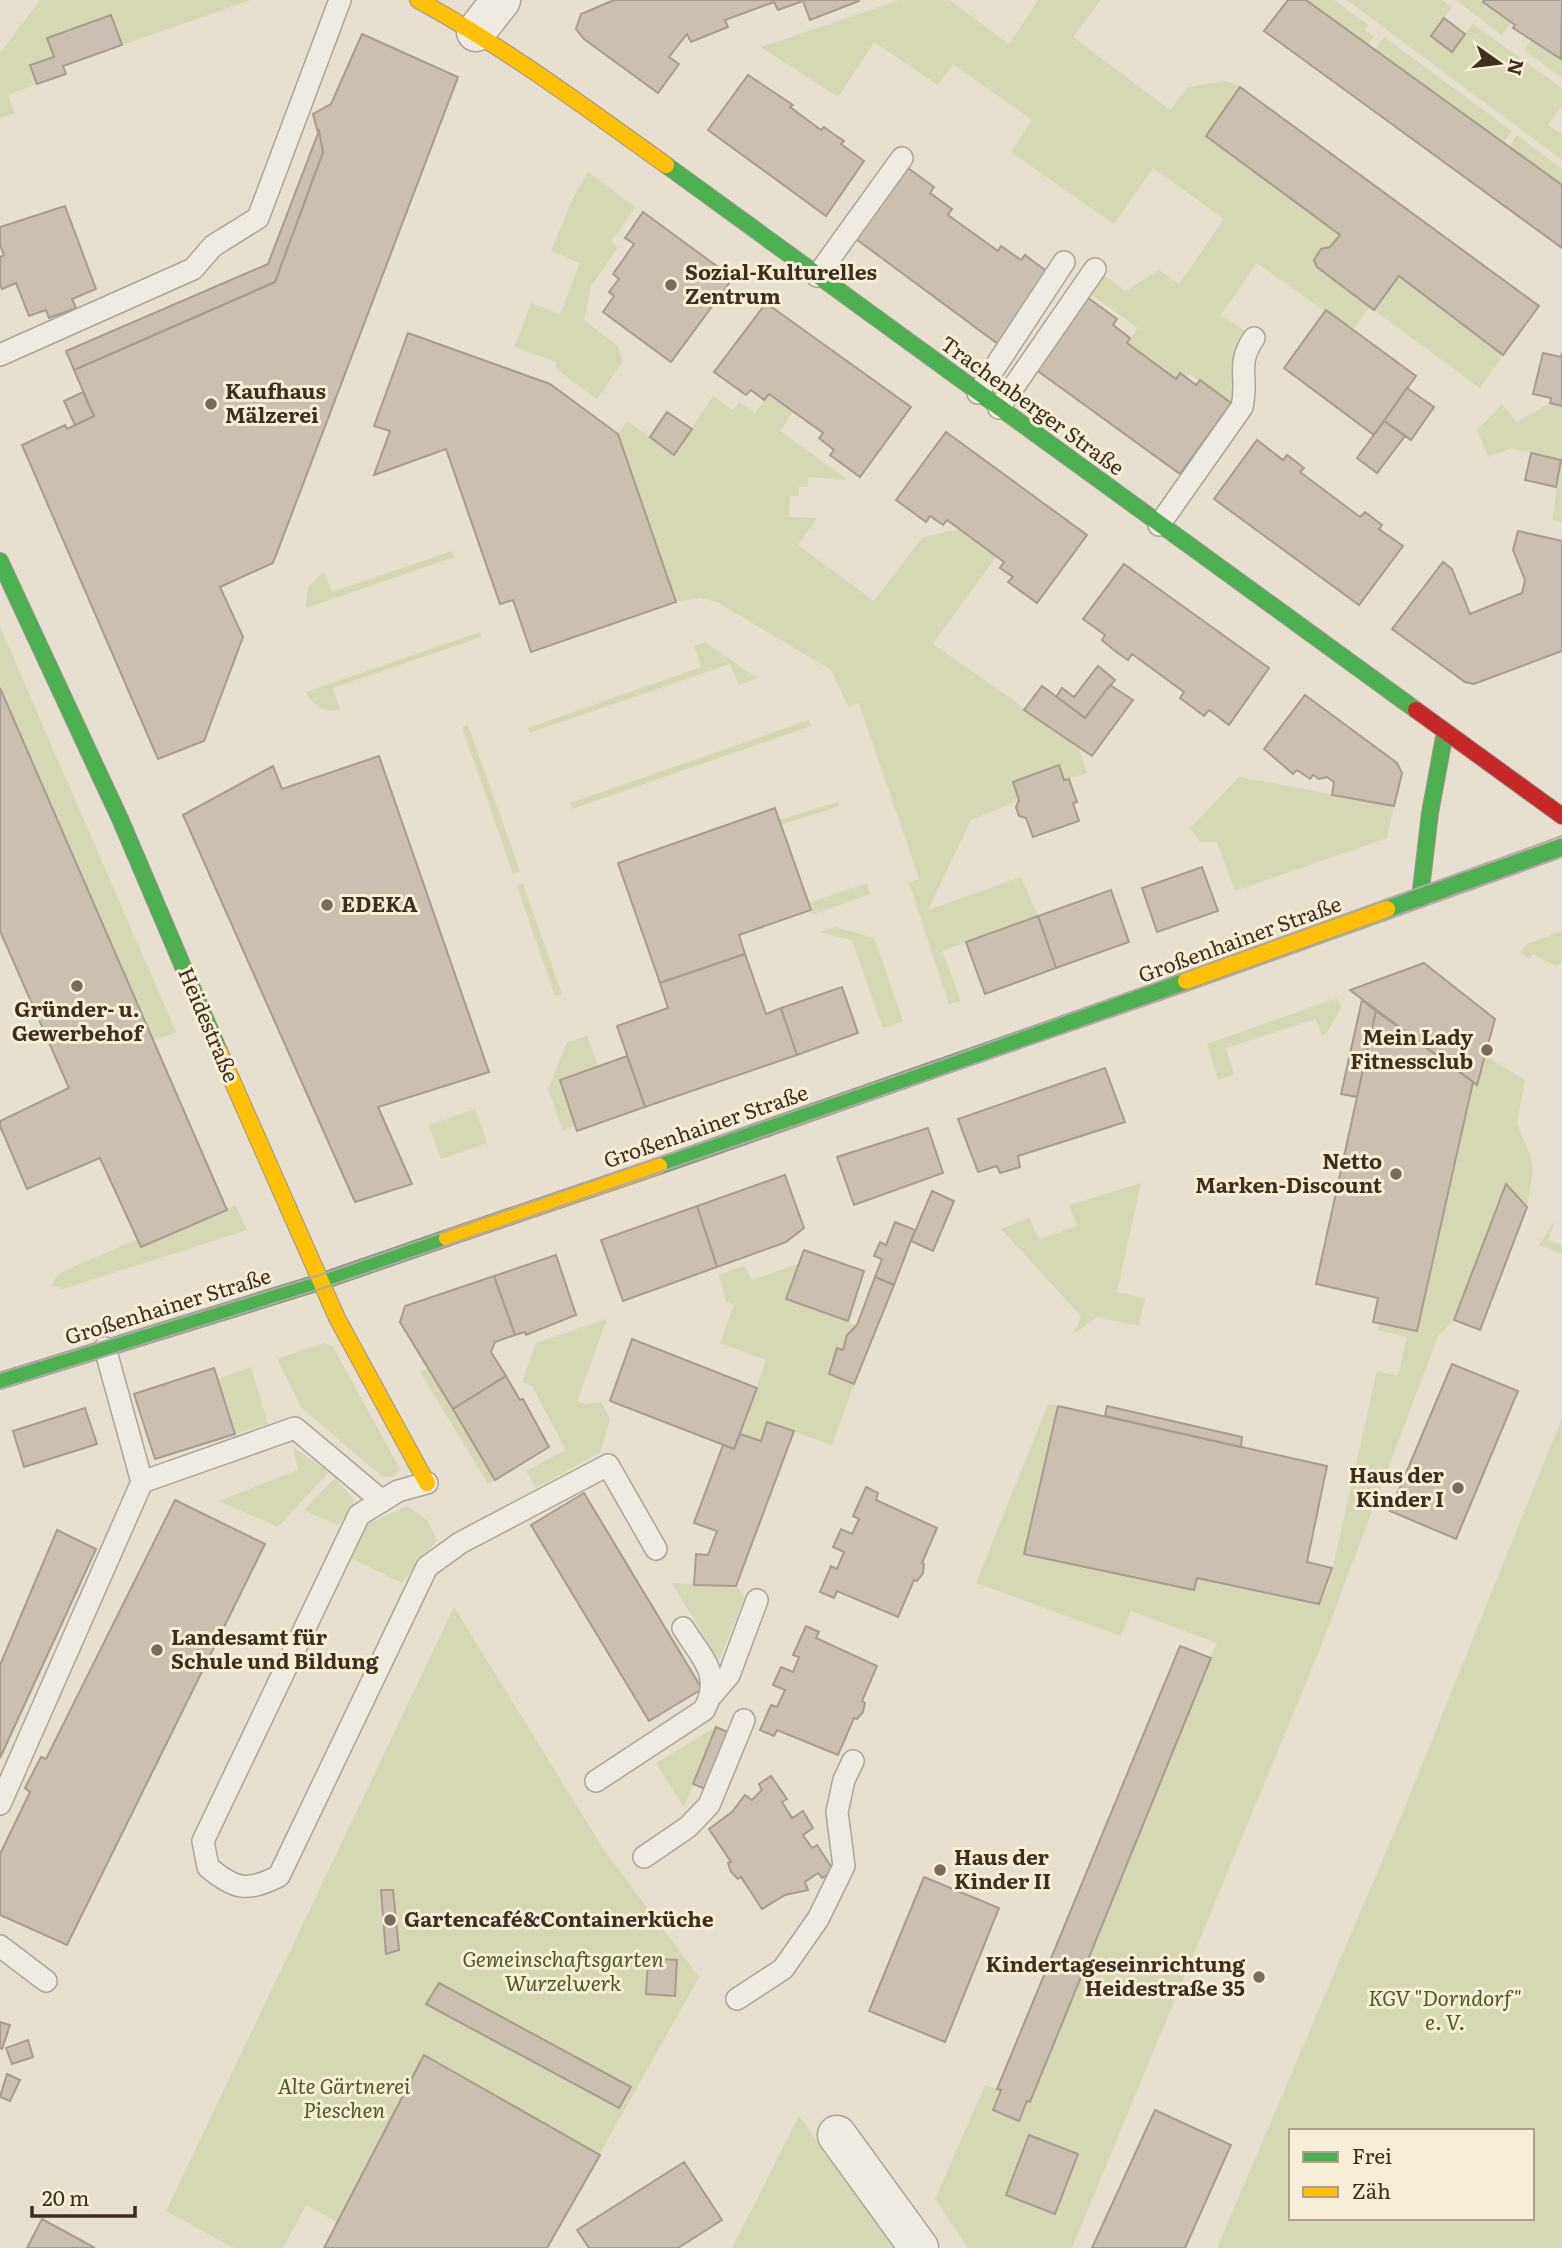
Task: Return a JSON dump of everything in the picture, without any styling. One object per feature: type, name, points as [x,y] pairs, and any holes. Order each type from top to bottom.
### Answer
[{"type":"street","name":"Trachenberger Straße","points":[[418,0],[476,32],[536,71],[1444,733],[1562,816]]},
{"type":"street","points":[[476,32],[501,0]]},
{"type":"street","name":"Heidestraße","points":[[0,561],[121,821],[320,1282],[427,1483]]},
{"type":"street","points":[[1420,898],[1430,813],[1444,733]]},
{"type":"street","name":"Großenhainer Straße","points":[[0,1381],[320,1282],[947,1067],[1562,848]]},
{"type":"street","points":[[837,2135],[919,2248]]},
{"type":"lane","points":[[0,355],[193,269],[213,246],[258,218],[340,0]]},
{"type":"lane","points":[[817,275],[902,158]]},
{"type":"lane","points":[[978,393],[1064,262]]},
{"type":"lane","points":[[999,408],[1095,270]]},
{"type":"lane","points":[[1159,525],[1242,407],[1245,392],[1242,356],[1254,338]]},
{"type":"lane","points":[[0,1804],[142,1482],[105,1349]]},
{"type":"lane","points":[[142,1482],[295,1428],[382,1501]]},
{"type":"lane","points":[[427,1483],[398,1491],[359,1515],[203,1840],[208,1867],[228,1884],[256,1888],[279,1876],[428,1567],[460,1544],[608,1465],[656,1549]]},
{"type":"lane","points":[[596,1781],[704,1710],[712,1695],[729,1675],[757,1600]]},
{"type":"lane","points":[[683,1629],[712,1674],[712,1695]]},
{"type":"lane","points":[[644,1857],[688,1827],[709,1805],[744,1720]]},
{"type":"lane","points":[[737,1999],[783,1969],[828,1898],[844,1866],[837,1812],[844,1780],[853,1761]]},
{"type":"lane","points":[[0,1946],[46,1981]]},
{"type":"green space","points":[[40,0],[251,0],[122,45],[47,38],[54,57],[30,65],[37,84],[8,95],[15,113],[0,118],[0,53]]},
{"type":"green space","points":[[900,0],[949,0],[1009,44],[1038,0],[1101,0],[1073,37],[1170,110],[1188,87],[1226,81],[1240,87],[1206,136],[1340,235],[1330,247],[1320,249],[1314,260],[1317,267],[1370,307],[1352,330],[1257,263],[1221,315],[1246,332],[1233,353],[1238,392],[1231,403],[1190,374],[1187,378],[1180,373],[1176,379],[1127,343],[1138,328],[1082,288],[1095,269],[1126,291],[1159,270],[1179,284],[1224,219],[1153,168],[1114,224],[1011,152],[1032,120],[953,64],[938,85],[874,42],[838,97],[761,47]]},
{"type":"green space","points":[[1306,0],[1334,0],[1368,25],[1365,30],[1374,37],[1368,45]]},
{"type":"green space","points":[[1347,0],[1442,0],[1452,7],[1431,36],[1451,52],[1473,24],[1562,88],[1562,106],[1548,125],[1562,134],[1562,160]]},
{"type":"green space","points":[[1456,0],[1484,0],[1483,2],[1511,23],[1502,35]]},
{"type":"green space","points":[[1384,37],[1512,131],[1503,143],[1376,49]]},
{"type":"green space","points":[[1532,39],[1560,59],[1562,57],[1562,78],[1524,50]]},
{"type":"green space","points":[[1517,135],[1562,169],[1562,185],[1509,147]]},
{"type":"green space","points":[[588,172],[635,207],[611,242],[618,247],[591,286],[584,320],[618,346],[623,361],[597,399],[555,368],[557,362],[514,347],[531,303],[560,314],[580,263],[551,251],[573,198]]},
{"type":"green space","points":[[1399,276],[1503,355],[1480,388],[1374,310]]},
{"type":"green space","points":[[769,394],[793,412],[780,431],[848,480],[808,477],[808,487],[799,487],[799,496],[790,496],[789,517],[817,518],[798,545],[874,601],[922,538],[957,529],[996,557],[933,644],[1078,746],[1087,773],[1064,780],[1058,765],[1014,781],[1019,800],[971,820],[928,910],[1021,877],[1038,916],[942,951],[961,1001],[949,1004],[909,883],[919,879],[859,703],[848,706],[831,670],[717,602],[700,598],[676,602],[618,434],[627,421],[674,454],[713,396],[733,410],[739,402],[755,413]]},
{"type":"green space","points":[[1550,403],[1562,406],[1562,522],[1552,520],[1561,460],[1512,448],[1488,457],[1477,430],[1502,404],[1517,422]]},
{"type":"green space","points":[[452,551],[454,557],[306,608],[308,587],[324,572],[332,592]]},
{"type":"green space","points":[[0,627],[176,1032],[153,1041],[0,688]]},
{"type":"green space","points":[[480,632],[481,637],[333,688],[340,710],[320,707],[306,692]]},
{"type":"green space","points":[[705,642],[757,678],[739,685],[730,664],[529,733],[528,728],[701,667],[694,646]]},
{"type":"green space","points":[[809,720],[811,726],[572,809],[570,803]]},
{"type":"green space","points":[[468,725],[520,871],[513,874],[462,727]]},
{"type":"green space","points":[[1239,777],[1394,806],[1387,838],[1235,891],[1217,842],[1200,842],[1190,828]]},
{"type":"green space","points":[[838,802],[839,806],[781,825],[779,820]]},
{"type":"green space","points":[[867,883],[870,894],[812,915],[809,903]]},
{"type":"green space","points":[[523,884],[562,994],[555,996],[517,886]]},
{"type":"green space","points":[[835,927],[874,938],[903,1021],[883,1028],[852,940],[819,932]]},
{"type":"green space","points":[[1562,931],[1562,963],[1556,966],[1533,954],[1530,959],[1520,952],[1527,944]]},
{"type":"green space","points":[[1337,998],[1341,1007],[1327,1033],[1322,1036],[1316,1019],[1226,1048],[1234,1074],[1218,1080],[1207,1044]]},
{"type":"green space","points":[[587,1036],[598,1066],[560,1080],[576,1126],[563,1131],[548,1089],[567,1042]]},
{"type":"green space","points":[[1485,1056],[1525,1080],[1517,1124],[1531,1157],[1533,1171],[1527,1207],[1506,1184],[1454,1320],[1438,1336],[1322,1644],[1072,2248],[968,2248],[935,2199],[985,2085],[1001,2090],[993,2110],[1018,2121],[1027,2101],[1030,2102],[1217,1643],[1131,1611],[1121,1636],[976,1583],[1048,1404],[1058,1406],[1025,1554],[1194,1590],[1197,1578],[1319,1604],[1329,1584],[1377,1371],[1398,1376],[1407,1337],[1378,1330],[1379,1323],[1417,1331],[1473,1082],[1477,1085]]},
{"type":"green space","points":[[475,1109],[487,1143],[441,1159],[429,1125]]},
{"type":"green space","points":[[1141,1183],[1117,1292],[1145,1298],[1139,1326],[1097,1317],[1074,1334],[1081,1316],[1001,1229],[1029,1218],[1039,1239],[1077,1226],[1069,1205]]},
{"type":"green space","points":[[235,1205],[247,1230],[63,1289],[53,1286],[53,1281],[64,1271],[138,1239],[141,1247]]},
{"type":"green space","points":[[1555,1220],[1548,1240],[1562,1245],[1562,1254],[1539,1245]]},
{"type":"green space","points":[[800,1263],[787,1299],[857,1325],[847,1335],[843,1350],[837,1349],[829,1373],[854,1384],[832,1445],[767,1422],[761,1441],[740,1434],[766,1360],[720,1343],[734,1305],[726,1302],[719,1275],[744,1266],[752,1280]]},
{"type":"green space","points":[[607,1319],[577,1401],[585,1404],[601,1402],[610,1419],[600,1453],[536,1488],[526,1471],[566,1450],[532,1386],[522,1382],[536,1343]]},
{"type":"green space","points":[[324,1343],[333,1347],[400,1469],[393,1477],[383,1477],[301,1407],[277,1359]]},
{"type":"green space","points":[[251,1367],[268,1424],[235,1434],[218,1379]]},
{"type":"green space","points":[[428,1368],[495,1480],[488,1484],[420,1372]]},
{"type":"green space","name":"KGV \"Dorndorf\" e. V.","points":[[1562,1418],[1562,2248],[1217,2248],[1400,1819]]},
{"type":"green space","points":[[293,1447],[329,1472],[278,1527],[219,1501],[298,1470]]},
{"type":"green space","points":[[335,1478],[354,1500],[350,1512],[337,1525],[304,1510]]},
{"type":"green space","points":[[407,1506],[427,1520],[437,1540],[402,1583],[351,1558],[367,1524]]},
{"type":"green space","points":[[672,1583],[736,1586],[745,1597],[719,1661]]},
{"type":"green space","name":"Alte Gärtnerei Pieschen","points":[[454,1607],[604,1850],[699,1977],[547,2248],[324,2248],[337,2222],[306,2205],[283,2248],[234,2248],[166,2211]]},
{"type":"green space","points":[[716,1727],[684,1807],[656,1763]]},
{"type":"green space","points":[[799,2116],[894,2248],[732,2248]]},
{"type":"building","points":[[614,0],[859,1],[810,20],[803,1],[778,10],[774,2],[725,20],[728,27],[691,42],[687,34],[669,57],[679,64],[658,93],[584,39],[576,29],[581,14]]},
{"type":"building","points":[[1288,0],[1306,0],[1562,185],[1562,248],[1264,31]]},
{"type":"building","points":[[1562,0],[1561,59],[1513,28],[1515,25],[1483,2]]},
{"type":"building","points":[[111,15],[122,45],[63,66],[66,74],[37,84],[30,65],[54,57],[47,38]]},
{"type":"building","points":[[1444,18],[1465,34],[1452,52],[1431,36]]},
{"type":"building","name":"Kaufhaus Mälzerei","points":[[362,34],[458,77],[273,563],[220,587],[243,637],[204,741],[158,759],[22,445],[65,425],[67,429],[94,416],[74,370],[275,282],[323,152],[313,114],[331,104]]},
{"type":"building","points":[[748,75],[793,105],[790,107],[821,130],[824,127],[844,141],[841,144],[864,161],[826,216],[708,130]]},
{"type":"building","points":[[1240,87],[1539,306],[1503,355],[1399,276],[1374,310],[1317,267],[1314,260],[1321,249],[1330,247],[1340,235],[1206,136]]},
{"type":"building","points":[[319,131],[323,152],[275,282],[74,370],[66,351],[268,264]]},
{"type":"building","points":[[908,168],[934,187],[930,193],[952,209],[948,215],[998,251],[1001,246],[1021,260],[1025,255],[1049,273],[998,344],[856,239]]},
{"type":"building","points":[[65,206],[96,289],[72,299],[76,308],[49,318],[46,310],[29,316],[16,283],[2,289],[0,284],[0,257],[4,255],[0,245],[0,227]]},
{"type":"building","name":"Sozial-Kulturelles Zentrum","points":[[643,212],[733,278],[671,362],[603,312],[614,296],[609,292],[619,279],[613,274],[634,244],[625,238]]},
{"type":"building","points":[[1087,297],[1117,319],[1113,325],[1130,338],[1127,343],[1176,379],[1180,373],[1196,385],[1200,380],[1231,403],[1180,474],[1035,369]]},
{"type":"building","points":[[766,303],[911,407],[860,477],[830,455],[834,450],[819,438],[823,433],[769,394],[764,400],[751,390],[746,395],[714,372]]},
{"type":"building","points":[[1326,310],[1416,376],[1374,435],[1284,368]]},
{"type":"building","points":[[408,333],[550,384],[618,434],[676,602],[531,652],[513,600],[500,604],[446,449],[374,475],[390,431],[374,426]]},
{"type":"building","points":[[1543,353],[1561,357],[1562,353],[1562,406],[1550,403],[1551,398],[1533,394]]},
{"type":"building","points":[[1407,388],[1434,407],[1411,440],[1384,421]]},
{"type":"building","points":[[83,392],[94,416],[75,425],[64,401]]},
{"type":"building","points":[[667,412],[692,429],[674,455],[650,437]]},
{"type":"building","points":[[1384,421],[1405,436],[1377,473],[1357,458]]},
{"type":"building","points":[[946,432],[1087,535],[1037,603],[1008,582],[1013,577],[1000,568],[1004,562],[947,520],[943,525],[930,516],[926,522],[896,500]]},
{"type":"building","points":[[1257,440],[1283,460],[1287,455],[1304,468],[1300,472],[1360,517],[1365,512],[1382,525],[1379,529],[1403,546],[1359,605],[1214,499]]},
{"type":"building","points":[[1531,453],[1561,460],[1556,487],[1525,480]]},
{"type":"building","points":[[1518,531],[1562,541],[1562,651],[1474,684],[1465,682],[1392,629],[1443,562],[1452,569],[1470,614],[1522,593],[1525,580],[1513,550]]},
{"type":"building","points":[[1124,564],[1269,668],[1229,725],[1209,710],[1204,716],[1180,698],[1184,692],[1132,654],[1128,660],[1115,651],[1102,640],[1105,635],[1083,619]]},
{"type":"building","points":[[1098,666],[1115,680],[1085,718],[1056,697],[1062,688],[1074,697]]},
{"type":"building","points":[[1110,685],[1133,700],[1092,756],[1024,710],[1042,686],[1085,718]]},
{"type":"building","name":"Gründer- u. Gewerbehof","points":[[0,688],[227,1210],[141,1247],[100,1158],[27,1189],[0,1126],[0,1121],[69,1088],[0,931]]},
{"type":"building","points":[[1305,695],[1397,763],[1402,773],[1394,806],[1332,795],[1334,782],[1327,777],[1319,779],[1313,775],[1310,779],[1297,770],[1293,774],[1264,749]]},
{"type":"building","name":"EDEKA","points":[[379,756],[489,1072],[378,1107],[412,1184],[355,1202],[183,815],[273,766],[282,789]]},
{"type":"building","points":[[1059,765],[1064,780],[1069,779],[1077,802],[1073,803],[1079,821],[1033,837],[1026,818],[1019,816],[1016,807],[1019,800],[1013,782]]},
{"type":"building","points":[[775,808],[811,910],[739,935],[745,954],[660,983],[618,863]]},
{"type":"building","points":[[1202,867],[1218,911],[1157,932],[1142,888]]},
{"type":"building","points":[[1111,890],[1129,942],[1056,968],[1038,916]]},
{"type":"building","points":[[1038,916],[1056,968],[985,994],[966,942]]},
{"type":"building","points":[[745,954],[766,1014],[781,1008],[797,1055],[645,1107],[617,1026],[668,1008],[660,983]]},
{"type":"building","points":[[1424,963],[1495,1019],[1477,1085],[1350,990]]},
{"type":"building","points":[[842,987],[858,1033],[797,1055],[781,1008]]},
{"type":"building","points":[[1362,1000],[1376,1011],[1357,1097],[1341,1094]]},
{"type":"building","points":[[1376,1011],[1473,1082],[1417,1331],[1373,1322],[1378,1298],[1316,1284]]},
{"type":"building","points":[[627,1056],[645,1107],[577,1131],[560,1080]]},
{"type":"building","points":[[1105,1068],[1125,1122],[1018,1156],[1020,1167],[1000,1173],[997,1166],[978,1172],[958,1119]]},
{"type":"building","points":[[928,1128],[943,1173],[854,1205],[837,1157]]},
{"type":"building","points":[[785,1175],[804,1228],[786,1242],[717,1267],[697,1206]]},
{"type":"building","points":[[1506,1184],[1527,1207],[1480,1330],[1454,1320]]},
{"type":"building","points":[[932,1191],[954,1201],[933,1251],[911,1241]]},
{"type":"building","points":[[697,1206],[717,1267],[623,1301],[601,1240]]},
{"type":"building","points":[[895,1222],[915,1230],[894,1285],[875,1277],[882,1259],[874,1256],[880,1242],[886,1245]]},
{"type":"building","points":[[804,1250],[864,1271],[848,1321],[786,1299]]},
{"type":"building","points":[[556,1255],[576,1315],[526,1335],[525,1332],[515,1335],[494,1276]]},
{"type":"building","points":[[494,1276],[515,1335],[495,1342],[491,1352],[506,1376],[453,1409],[400,1322],[405,1306]]},
{"type":"building","points":[[875,1277],[894,1285],[854,1384],[829,1374],[837,1348],[843,1350],[847,1335],[857,1325]]},
{"type":"building","points":[[632,1339],[757,1388],[734,1449],[610,1401]]},
{"type":"building","points":[[1452,1364],[1518,1391],[1456,1539],[1390,1511]]},
{"type":"building","points":[[214,1368],[235,1434],[155,1459],[134,1394]]},
{"type":"building","points":[[506,1376],[520,1400],[523,1399],[549,1447],[495,1480],[453,1409]]},
{"type":"building","points":[[1058,1406],[1327,1466],[1307,1562],[1332,1568],[1319,1604],[1197,1578],[1194,1590],[1024,1554]]},
{"type":"building","points":[[1107,1406],[1242,1437],[1241,1447],[1105,1416]]},
{"type":"building","points":[[85,1408],[97,1444],[24,1467],[13,1431]]},
{"type":"building","points":[[767,1422],[794,1431],[736,1586],[694,1585],[696,1554],[708,1555],[717,1531],[694,1523],[723,1445],[734,1449],[740,1434],[761,1441]]},
{"type":"building","points":[[866,1487],[878,1493],[876,1500],[937,1528],[922,1563],[923,1573],[917,1581],[914,1580],[898,1617],[837,1591],[834,1598],[820,1592],[831,1566],[837,1569],[844,1552],[833,1547],[841,1529],[852,1534],[859,1519],[853,1516]]},
{"type":"building","points":[[584,1493],[702,1689],[649,1721],[531,1525]]},
{"type":"building","name":"Landesamt für Schule und Bildung","points":[[175,1500],[265,1544],[67,1945],[0,1915],[0,1854],[30,1792],[25,1788],[41,1757],[46,1759]]},
{"type":"building","points":[[57,1530],[96,1549],[0,1758],[0,1665]]},
{"type":"building","points":[[806,1626],[819,1632],[816,1638],[877,1666],[862,1701],[865,1703],[863,1712],[857,1719],[854,1718],[838,1755],[777,1730],[774,1736],[760,1730],[771,1705],[777,1707],[785,1690],[773,1685],[781,1667],[793,1672],[799,1657],[793,1655]]},
{"type":"building","points":[[1180,1646],[1211,1658],[1030,2102],[1027,2101],[1019,2121],[993,2110],[1001,2090],[997,2089]]},
{"type":"building","points":[[716,1727],[730,1733],[708,1790],[693,1784]]},
{"type":"building","points":[[771,1776],[787,1799],[782,1802],[792,1818],[803,1811],[813,1828],[803,1835],[812,1848],[817,1845],[834,1871],[822,1878],[818,1873],[805,1882],[808,1890],[785,1895],[762,1909],[741,1877],[738,1879],[731,1872],[728,1863],[731,1862],[709,1829],[732,1812],[745,1795],[752,1800],[762,1790],[759,1784]]},
{"type":"building","points":[[924,1877],[999,1908],[945,2042],[869,2011]]},
{"type":"building","name":"Gartencafé&Containerküche","points":[[381,1890],[393,1890],[399,1950],[386,1954]]},
{"type":"building","points":[[648,1958],[677,1960],[675,1996],[646,1994]]},
{"type":"building","points":[[439,1983],[631,2087],[619,2108],[426,2004]]},
{"type":"building","points":[[0,2022],[10,2025],[2,2049],[0,2048]]},
{"type":"building","points":[[28,2040],[33,2057],[12,2064],[6,2048]]},
{"type":"building","points":[[424,2055],[600,2155],[547,2248],[324,2248]]},
{"type":"building","points":[[7,2074],[20,2080],[10,2101],[0,2097]]},
{"type":"building","points":[[1155,2110],[1231,2145],[1185,2248],[1092,2248]]},
{"type":"building","points":[[1029,2135],[1078,2154],[1055,2214],[1006,2195]]},
{"type":"building","points":[[684,2162],[722,2220],[678,2248],[589,2248],[577,2230]]},
{"type":"building","points":[[42,2219],[95,2248],[27,2248]]},
{"type":"tram line","points":[[0,1373],[317,1276],[944,1059],[1562,836]]},
{"type":"tram line","points":[[0,1389],[323,1288],[1190,990],[1562,857]]},
{"type":"traffic: fast","points":[[666,165],[1416,710]]},
{"type":"traffic: fast","points":[[0,561],[121,821],[219,1051]]},
{"type":"traffic: fast","points":[[1420,898],[1430,813],[1445,732]]},
{"type":"traffic: fast","points":[[1387,909],[1562,847]]},
{"type":"traffic: fast","points":[[659,1166],[1186,981]]},
{"type":"traffic: fast","points":[[0,1381],[320,1282],[447,1238]]},
{"type":"traffic: slow","points":[[418,0],[514,58],[666,165]]},
{"type":"traffic: slow","points":[[1186,981],[1387,909]]},
{"type":"traffic: slow","points":[[219,1051],[337,1318],[427,1483]]},
{"type":"traffic: slow","points":[[447,1238],[659,1166]]},
{"type":"traffic: jam","points":[[1416,710],[1562,816]]},
{"type":"place","name":"Sozial-Kulturelles Zentrum","points":[[671,285]]},
{"type":"place","name":"Kaufhaus Mälzerei","points":[[211,404]]},
{"type":"place","name":"EDEKA","points":[[327,905]]},
{"type":"place","name":"Gründer- u. Gewerbehof","points":[[77,986]]},
{"type":"place","name":"Mein Lady Fitnessclub","points":[[1487,1050]]},
{"type":"place","name":"Netto Marken-Discount","points":[[1396,1174]]},
{"type":"place","name":"Haus der Kinder I","points":[[1458,1488]]},
{"type":"place","name":"Landesamt für Schule und Bildung","points":[[157,1650]]},
{"type":"place","name":"Haus der Kinder II","points":[[940,1870]]},
{"type":"place","name":"Gartencafé&Containerküche","points":[[390,1920]]},
{"type":"place","name":"Kindertageseinrichtung Heidestraße 35","points":[[1259,1977]]},
{"type":"park label","name":"Gemeinschaftsgarten Wurzelwerk","points":[[563,1972]]}]
